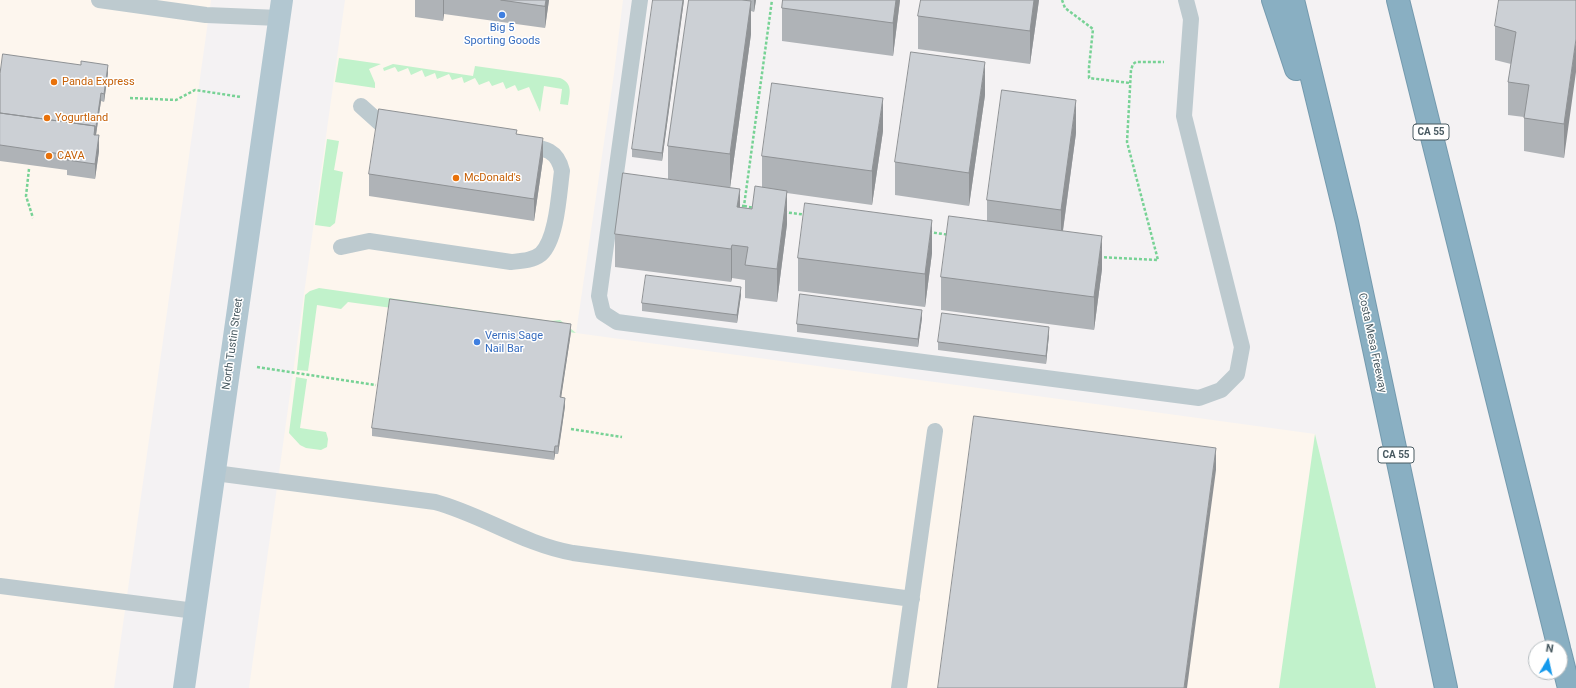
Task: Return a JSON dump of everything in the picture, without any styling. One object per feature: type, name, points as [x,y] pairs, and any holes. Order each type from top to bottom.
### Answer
[{"type":"highway","points":[[1273,0],[1347,222]]},
{"type":"highway","name":"Costa Mesa Freeway","points":[[1293,0],[1347,222],[1446,688]]},
{"type":"highway","name":"CA 55","points":[[1398,0],[1557,640]]},
{"type":"main road","name":"North Tustin Street","points":[[184,688],[280,9]]},
{"type":"lane","points":[[99,0],[167,5],[206,16],[280,9]]},
{"type":"lane","points":[[640,0],[599,296],[603,313],[617,322],[1199,398],[1221,390],[1237,374],[1242,347],[1184,116],[1191,20],[1186,0]]},
{"type":"lane","points":[[361,106],[381,124],[413,129]]},
{"type":"lane","points":[[341,248],[369,241],[511,262],[526,261],[539,255],[548,246],[553,231],[562,171],[560,162],[555,155],[548,150],[507,143]]},
{"type":"lane","points":[[899,688],[934,431]]},
{"type":"lane","points":[[215,473],[435,502],[452,507],[538,545],[573,553],[912,599]]},
{"type":"lane","points":[[0,586],[195,611]]},
{"type":"path","points":[[744,206],[772,0]]},
{"type":"path","points":[[1062,0],[1065,8],[1093,29],[1088,67],[1089,78],[1130,83]]},
{"type":"path","points":[[1098,257],[1158,260],[1127,142],[1131,70],[1133,64],[1136,62],[1188,62]]},
{"type":"path","points":[[130,98],[176,100],[195,90],[267,101]]},
{"type":"path","points":[[29,169],[26,196],[33,218]]},
{"type":"path","points":[[736,205],[760,209]]},
{"type":"path","points":[[784,212],[807,215]]},
{"type":"path","points":[[926,232],[958,236]]},
{"type":"path","points":[[230,363],[376,385]]},
{"type":"path","points":[[571,429],[622,437]]},
{"type":"shaded area","points":[[0,0],[211,0],[114,688],[0,688]]},
{"type":"shaded area","points":[[345,0],[623,0],[614,74],[576,333],[1315,434],[1376,688],[249,688]]},
{"type":"green space","points":[[339,58],[381,64],[369,69],[375,83],[375,88],[335,82]]},
{"type":"green space","points":[[393,64],[473,76],[475,66],[560,78],[567,83],[570,89],[568,105],[560,104],[562,89],[544,86],[540,112],[529,87],[518,91],[515,85],[506,89],[503,82],[492,86],[489,81],[479,85],[475,78],[464,83],[462,77],[452,80],[449,74],[437,79],[435,73],[425,77],[422,70],[411,75],[408,68],[398,72],[395,67],[384,71],[383,68]]},
{"type":"green space","points":[[327,139],[339,141],[334,170],[343,172],[335,223],[330,227],[315,225]]},
{"type":"green space","points":[[319,288],[550,321],[560,320],[576,333],[348,302],[341,309],[317,305],[308,371],[297,370],[305,295],[310,291]]},
{"type":"green space","points":[[296,377],[307,379],[300,428],[326,432],[328,439],[327,447],[321,450],[306,448],[300,445],[289,433]]},
{"type":"green space","points":[[1315,434],[1376,688],[1279,688]]},
{"type":"building","points":[[501,0],[546,0],[545,6]]},
{"type":"building","points":[[653,0],[683,0],[662,153],[632,149]]},
{"type":"building","points":[[689,0],[751,1],[730,154],[668,146]]},
{"type":"building","points":[[783,0],[896,0],[893,23],[782,8]]},
{"type":"building","points":[[921,0],[1034,0],[1030,31],[918,16]]},
{"type":"building","points":[[1499,0],[1576,0],[1576,39],[1564,124],[1524,118],[1529,85],[1508,82],[1516,32],[1495,26]]},
{"type":"building","points":[[911,52],[985,62],[969,173],[895,162]]},
{"type":"building","points":[[3,54],[81,65],[81,61],[108,65],[104,94],[101,93],[95,133],[95,126],[0,113],[0,74]]},
{"type":"building","points":[[772,83],[883,98],[872,171],[762,156]]},
{"type":"building","points":[[1002,90],[1076,100],[1061,210],[987,200]]},
{"type":"building","name":"McDonald's","points":[[379,109],[517,130],[516,134],[543,138],[534,199],[369,174]]},
{"type":"building","points":[[0,113],[95,126],[94,135],[99,135],[95,164],[67,160],[68,155],[0,145]]},
{"type":"building","points":[[623,173],[740,189],[737,207],[752,209],[755,186],[787,191],[777,269],[745,265],[748,247],[732,245],[731,249],[615,234]]},
{"type":"building","points":[[805,203],[932,220],[925,274],[798,258]]},
{"type":"building","points":[[949,216],[1102,236],[1094,297],[941,277]]},
{"type":"building","points":[[646,275],[741,287],[737,315],[642,303]]},
{"type":"building","points":[[800,294],[922,310],[918,339],[797,324]]},
{"type":"building","points":[[390,299],[571,324],[560,397],[565,398],[558,446],[555,446],[554,452],[372,428]]},
{"type":"building","points":[[942,313],[1049,327],[1046,356],[938,342]]},
{"type":"building","points":[[974,416],[1216,448],[1184,688],[938,688]]},
{"type":"place","name":"Big 5 Sporting Goods","points":[[502,15]]},
{"type":"place","name":"Panda Express","points":[[54,82]]},
{"type":"place","name":"Yogurtland","points":[[47,118]]},
{"type":"place","name":"CAVA","points":[[49,156]]},
{"type":"place","name":"McDonald's","points":[[456,178]]},
{"type":"place","name":"Vernis Sage Nail Bar","points":[[477,342]]}]
